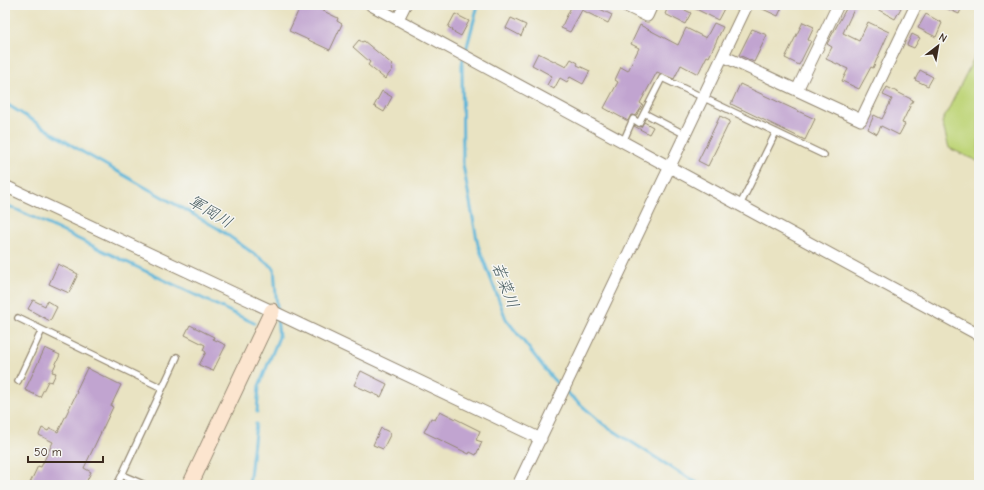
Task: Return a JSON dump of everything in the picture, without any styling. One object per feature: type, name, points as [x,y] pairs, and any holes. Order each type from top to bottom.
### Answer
[{"type":"street","points":[[371,5],[979,335]]},
{"type":"street","points":[[398,20],[405,5]]},
{"type":"street","points":[[624,5],[647,16],[652,5]]},
{"type":"street","points":[[518,485],[747,5]]},
{"type":"street","points":[[797,90],[838,5]]},
{"type":"street","points":[[723,56],[861,120],[916,5]]},
{"type":"street","points":[[5,186],[540,439]]},
{"type":"street","points":[[190,485],[272,311]]},
{"type":"lane","points":[[622,142],[633,119],[639,123],[662,78],[824,155]]},
{"type":"lane","points":[[644,113],[686,135]]},
{"type":"lane","points":[[740,206],[776,132]]},
{"type":"lane","points":[[18,318],[162,388]]},
{"type":"lane","points":[[18,381],[42,330]]},
{"type":"lane","points":[[117,485],[177,357]]},
{"type":"lane","points":[[122,475],[145,485]]},
{"type":"green space","points":[[979,48],[979,162],[949,148],[942,122]]},
{"type":"building","points":[[301,5],[311,5],[338,18],[337,21],[342,24],[330,50],[289,31]]},
{"type":"building","points":[[572,5],[602,5],[600,9],[612,15],[608,23],[582,10],[570,32],[561,28]]},
{"type":"building","points":[[669,5],[675,5],[691,13],[685,24],[665,14]]},
{"type":"building","points":[[688,5],[726,5],[718,20]]},
{"type":"building","points":[[754,5],[783,5],[778,16]]},
{"type":"building","points":[[848,5],[856,5],[843,33],[859,41],[868,22],[889,32],[873,68],[871,67],[859,89],[842,81],[848,69],[826,59],[832,47],[827,44]]},
{"type":"building","points":[[870,5],[894,5],[901,8],[895,19]]},
{"type":"building","points":[[939,5],[963,5],[959,14]]},
{"type":"building","points":[[455,14],[469,21],[461,36],[448,27]]},
{"type":"building","points":[[926,14],[942,23],[936,37],[918,28]]},
{"type":"building","points":[[511,18],[526,25],[521,36],[506,28]]},
{"type":"building","points":[[803,22],[814,27],[808,40],[811,41],[799,65],[785,58]]},
{"type":"building","points":[[714,23],[723,27],[709,57],[707,56],[698,74],[681,65],[674,79],[657,72],[640,103],[643,105],[636,116],[631,115],[628,121],[604,108],[618,82],[615,80],[621,67],[628,71],[639,48],[631,44],[640,25],[678,45],[686,28],[706,38]]},
{"type":"building","points":[[752,29],[767,35],[754,62],[739,55]]},
{"type":"building","points":[[912,34],[920,38],[914,48],[907,45]]},
{"type":"building","points":[[359,40],[362,42],[364,41],[393,65],[391,68],[393,69],[385,79],[368,65],[370,62],[353,47]]},
{"type":"building","points":[[538,53],[566,67],[571,59],[578,63],[577,65],[590,71],[583,84],[570,77],[567,82],[560,78],[554,89],[547,85],[552,76],[532,65]]},
{"type":"building","points":[[920,70],[933,77],[928,86],[915,80]]},
{"type":"building","points":[[740,84],[815,119],[805,140],[731,104]]},
{"type":"building","points":[[887,87],[913,100],[902,123],[905,124],[899,135],[881,126],[877,134],[868,129],[874,115],[882,119],[892,99],[883,95]]},
{"type":"building","points":[[382,91],[392,97],[384,112],[374,106]]},
{"type":"building","points":[[720,116],[730,121],[708,166],[698,161]]},
{"type":"building","points":[[644,122],[653,127],[649,134],[634,126],[641,127]]},
{"type":"building","points":[[58,264],[78,274],[69,293],[49,284]]},
{"type":"building","points":[[33,300],[45,306],[47,301],[57,307],[50,321],[28,309]]},
{"type":"building","points":[[190,325],[226,345],[213,371],[199,365],[206,352],[203,350],[205,345],[185,335]]},
{"type":"building","points":[[45,348],[60,355],[52,372],[56,373],[52,382],[48,381],[40,397],[25,390]]},
{"type":"building","points":[[87,368],[121,385],[111,406],[113,407],[84,468],[91,472],[85,485],[29,485],[38,466],[41,467],[53,442],[39,435],[42,428],[48,431],[50,428],[58,432]]},
{"type":"building","points":[[361,371],[387,384],[381,397],[354,385]]},
{"type":"building","points":[[440,411],[480,431],[476,440],[482,442],[476,455],[470,452],[469,454],[424,432],[431,418],[435,420]]},
{"type":"building","points":[[381,428],[391,433],[383,449],[373,445]]},
{"type":"waterway","name":"若菜川","points":[[465,54],[478,5]]},
{"type":"waterway","name":"若菜川","points":[[463,59],[463,165],[478,245],[506,319],[552,378],[561,387]]},
{"type":"waterway","name":"軍岡川","points":[[5,103],[81,151],[219,229],[274,268],[277,308]]},
{"type":"waterway","points":[[5,204],[254,323]]},
{"type":"waterway","name":"軍岡川","points":[[257,412],[259,386],[279,337],[277,317]]},
{"type":"waterway","name":"若菜川","points":[[565,391],[603,424],[701,485]]},
{"type":"waterway","name":"軍岡川","points":[[249,485],[256,424]]}]
